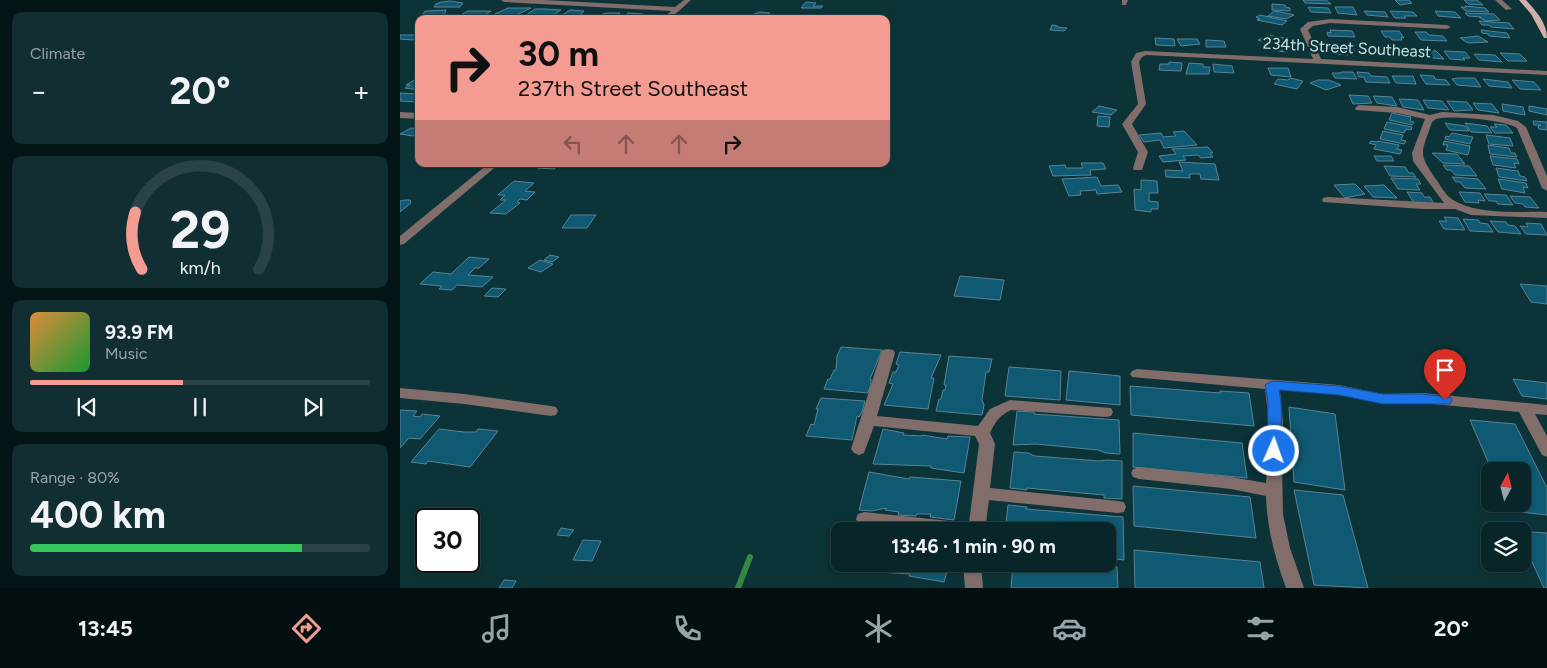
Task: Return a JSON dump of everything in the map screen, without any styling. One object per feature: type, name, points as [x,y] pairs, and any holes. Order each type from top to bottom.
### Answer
[{"type":"main road","points":[[1522,0],[1534,12],[1547,36]]},
{"type":"street","points":[[504,0],[677,9]]},
{"type":"street","points":[[670,15],[688,0]]},
{"type":"street","points":[[1498,0],[1508,9]]},
{"type":"street","points":[[1318,61],[1304,29],[1311,24],[1330,21],[1447,27]]},
{"type":"street","name":"234th Street Southeast","points":[[1138,168],[1143,152],[1127,124],[1141,109],[1142,104],[1135,62],[1139,55],[1145,52],[1547,73]]},
{"type":"street","points":[[1359,108],[1397,110],[1432,118]]},
{"type":"street","points":[[400,115],[415,115]]},
{"type":"street","points":[[1547,188],[1545,175],[1521,127],[1505,120],[1442,115],[1428,121],[1417,153],[1418,161],[1444,198],[1456,206],[1471,212],[1547,215]]},
{"type":"street","points":[[400,242],[490,167]]},
{"type":"street","points":[[1327,200],[1422,206],[1456,206]]},
{"type":"street","points":[[859,449],[888,353]]},
{"type":"street","points":[[1137,374],[1339,390],[1383,399],[1422,398],[1547,410]]},
{"type":"street","points":[[1272,385],[1276,423],[1275,514],[1281,548],[1296,588]]},
{"type":"street","points":[[400,393],[464,399],[551,411]]},
{"type":"street","points":[[982,434],[989,419],[997,409],[1010,404],[1106,412]]},
{"type":"street","points":[[1525,408],[1547,451]]},
{"type":"street","points":[[868,420],[971,429],[986,436],[987,444],[978,522]]},
{"type":"street","points":[[1139,473],[1231,483],[1274,491]]},
{"type":"street","points":[[981,493],[1118,507]]},
{"type":"street","points":[[864,519],[892,522]]},
{"type":"street","points":[[973,572],[974,588]]},
{"type":"building","points":[[1303,0],[1326,0],[1331,4],[1305,3]]},
{"type":"building","points":[[1395,0],[1409,0],[1412,3],[1400,5]]},
{"type":"building","points":[[1464,0],[1477,0],[1483,5],[1468,4]]},
{"type":"building","points":[[441,2],[463,3],[460,7],[434,7]]},
{"type":"building","points":[[806,2],[816,3],[813,6],[823,6],[821,8],[801,8]]},
{"type":"building","points":[[1272,4],[1285,5],[1285,7],[1290,8],[1290,11],[1272,10]]},
{"type":"building","points":[[1308,7],[1328,8],[1331,13],[1311,12]]},
{"type":"building","points":[[1335,7],[1353,7],[1357,15],[1338,13]]},
{"type":"building","points":[[1461,7],[1485,8],[1489,12],[1466,11]]},
{"type":"building","points":[[508,8],[531,8],[516,15],[495,14]]},
{"type":"building","points":[[535,9],[561,10],[554,15],[526,15]]},
{"type":"building","points":[[446,10],[444,15],[422,15],[425,11]]},
{"type":"building","points":[[570,10],[584,11],[580,15],[562,15]]},
{"type":"building","points":[[468,11],[491,11],[484,15],[461,15]]},
{"type":"building","points":[[1274,11],[1294,15],[1286,19],[1268,16]]},
{"type":"building","points":[[1364,11],[1385,12],[1388,17],[1367,15]]},
{"type":"building","points":[[1390,11],[1413,12],[1417,16],[1395,18]]},
{"type":"building","points":[[1435,11],[1455,12],[1461,18],[1438,16]]},
{"type":"building","points":[[759,12],[770,13],[767,15],[752,15]]},
{"type":"building","points":[[606,13],[620,13],[618,15],[601,15]]},
{"type":"building","points":[[628,13],[646,15],[626,15]]},
{"type":"building","points":[[1465,13],[1494,14],[1500,20],[1486,21],[1479,17],[1481,17],[1468,16]]},
{"type":"building","points":[[1260,15],[1287,21],[1282,25],[1257,20],[1260,19],[1256,17]]},
{"type":"building","points":[[1479,21],[1509,23],[1514,29],[1482,25]]},
{"type":"building","points":[[1052,25],[1067,28],[1064,31],[1050,30]]},
{"type":"building","points":[[1330,30],[1352,31],[1355,37],[1328,36],[1327,32],[1331,33]]},
{"type":"building","points":[[1481,30],[1507,33],[1510,38],[1489,36],[1482,33]]},
{"type":"building","points":[[1381,31],[1399,31],[1404,38],[1401,37],[1402,40],[1392,40],[1390,37],[1385,37]]},
{"type":"building","points":[[1415,32],[1426,32],[1429,35],[1443,36],[1447,41],[1421,40]]},
{"type":"building","points":[[400,35],[415,35],[413,40],[400,39]]},
{"type":"building","points":[[1268,35],[1290,39],[1285,42],[1278,40],[1270,44],[1258,40]]},
{"type":"building","points":[[1478,36],[1488,42],[1468,43],[1460,38]]},
{"type":"building","points":[[1155,38],[1174,39],[1175,46],[1156,45]]},
{"type":"building","points":[[1177,39],[1197,39],[1200,44],[1181,46]]},
{"type":"building","points":[[1206,40],[1224,41],[1226,47],[1206,47]]},
{"type":"building","points":[[1263,45],[1285,46],[1287,52],[1265,50]]},
{"type":"building","points":[[1331,46],[1347,46],[1353,48],[1355,52],[1346,52],[1348,55],[1335,54]]},
{"type":"building","points":[[1358,47],[1379,48],[1384,56],[1361,53]]},
{"type":"building","points":[[1387,50],[1409,51],[1412,56],[1391,57]]},
{"type":"building","points":[[1418,50],[1436,51],[1444,59],[1422,57]]},
{"type":"building","points":[[1444,51],[1465,52],[1470,58],[1463,58],[1465,60],[1450,59]]},
{"type":"building","points":[[1500,53],[1520,54],[1527,61],[1508,61]]},
{"type":"building","points":[[1474,54],[1495,55],[1502,62],[1479,60]]},
{"type":"building","points":[[1169,62],[1182,63],[1181,71],[1159,70],[1160,64],[1169,64]]},
{"type":"building","points":[[1189,63],[1203,64],[1203,67],[1210,67],[1209,74],[1186,74]]},
{"type":"building","points":[[1213,64],[1232,66],[1234,73],[1214,72]]},
{"type":"building","points":[[1268,68],[1288,68],[1291,77],[1271,75]]},
{"type":"building","points":[[1353,72],[1357,79],[1335,78],[1332,73]]},
{"type":"building","points":[[1357,72],[1369,73],[1371,76],[1387,77],[1390,83],[1366,82],[1364,77],[1359,77]]},
{"type":"building","points":[[1420,75],[1434,76],[1435,79],[1446,80],[1450,85],[1426,84]]},
{"type":"building","points":[[1392,76],[1413,76],[1416,84],[1396,83]]},
{"type":"building","points":[[1290,78],[1303,81],[1297,89],[1274,84],[1278,79],[1288,80]]},
{"type":"building","points":[[1475,78],[1481,87],[1457,85],[1452,79]]},
{"type":"building","points":[[415,79],[415,89],[405,88],[410,85],[406,85]]},
{"type":"building","points":[[1483,79],[1508,82],[1512,88],[1489,86]]},
{"type":"building","points":[[1318,80],[1329,80],[1341,85],[1326,90],[1310,83]]},
{"type":"building","points":[[1512,80],[1534,82],[1541,90],[1520,89]]},
{"type":"building","points":[[400,93],[415,94],[415,102],[400,101],[402,99],[400,99]]},
{"type":"building","points":[[1349,95],[1368,96],[1372,103],[1353,104]]},
{"type":"building","points":[[1373,96],[1392,97],[1397,106],[1377,103]]},
{"type":"building","points":[[1399,99],[1418,100],[1424,110],[1403,107]]},
{"type":"building","points":[[1423,100],[1442,101],[1449,110],[1428,108]]},
{"type":"building","points":[[1447,101],[1467,102],[1473,110],[1454,111]]},
{"type":"building","points":[[1473,103],[1492,104],[1499,113],[1478,110]]},
{"type":"building","points":[[1502,104],[1523,107],[1525,115],[1503,111]]},
{"type":"building","points":[[1099,106],[1117,110],[1111,115],[1092,112]]},
{"type":"building","points":[[1529,106],[1547,109],[1547,115],[1529,111]]},
{"type":"building","points":[[1392,113],[1411,117],[1410,121],[1414,122],[1412,125],[1389,120]]},
{"type":"building","points":[[1098,116],[1110,117],[1109,127],[1097,126]]},
{"type":"building","points":[[1533,121],[1547,122],[1547,130],[1539,129],[1538,126],[1541,125],[1534,125]]},
{"type":"building","points":[[1387,122],[1412,127],[1411,130],[1406,129],[1404,133],[1384,129]]},
{"type":"building","points":[[1445,123],[1465,126],[1469,131],[1450,130]]},
{"type":"building","points":[[1465,123],[1487,126],[1492,133],[1471,132]]},
{"type":"building","points":[[1494,124],[1506,125],[1513,133],[1495,133],[1490,127],[1497,127]]},
{"type":"building","points":[[411,128],[415,128],[415,135],[413,136],[400,134]]},
{"type":"building","points":[[1184,131],[1197,145],[1164,148],[1160,140],[1144,142],[1139,135],[1161,133],[1163,137],[1176,136],[1173,132]]},
{"type":"building","points":[[1383,131],[1403,135],[1401,140],[1406,141],[1404,144],[1380,139]]},
{"type":"building","points":[[1452,133],[1473,137],[1470,144],[1445,139],[1446,136],[1449,137]]},
{"type":"building","points":[[1486,135],[1510,138],[1513,146],[1489,144]]},
{"type":"building","points":[[1371,141],[1399,145],[1397,149],[1402,150],[1400,154],[1374,149],[1376,145],[1369,143]]},
{"type":"building","points":[[1444,141],[1470,146],[1468,155],[1446,150],[1448,145],[1443,145]]},
{"type":"building","points":[[1488,145],[1509,148],[1511,153],[1515,153],[1517,157],[1490,154]]},
{"type":"building","points":[[1208,147],[1213,153],[1210,153],[1213,157],[1183,156],[1186,160],[1163,162],[1159,156],[1176,154],[1172,149]]},
{"type":"building","points":[[1432,153],[1457,154],[1465,164],[1443,163]]},
{"type":"building","points":[[1374,156],[1391,156],[1394,161],[1377,161]]},
{"type":"building","points":[[1490,156],[1517,159],[1519,164],[1514,163],[1516,168],[1493,165]]},
{"type":"building","points":[[1179,162],[1215,164],[1219,180],[1201,179],[1200,174],[1189,174],[1190,178],[1166,177],[1165,170],[1183,171]]},
{"type":"building","points":[[1081,163],[1103,163],[1106,169],[1090,170],[1091,175],[1053,176],[1049,166],[1065,165],[1066,168],[1083,168]]},
{"type":"building","points":[[1443,165],[1469,166],[1477,176],[1455,175]]},
{"type":"building","points":[[1384,166],[1405,167],[1409,173],[1413,173],[1416,177],[1390,176]]},
{"type":"building","points":[[538,167],[556,167],[554,169],[537,168]]},
{"type":"building","points":[[1496,168],[1518,171],[1520,176],[1525,177],[1527,181],[1499,177]]},
{"type":"building","points":[[1097,177],[1101,186],[1118,185],[1122,192],[1097,194],[1096,190],[1080,191],[1081,195],[1069,196],[1062,179]]},
{"type":"building","points":[[1452,177],[1478,179],[1486,189],[1465,188]]},
{"type":"building","points":[[1391,178],[1418,179],[1421,184],[1416,184],[1420,190],[1398,189]]},
{"type":"building","points":[[1498,179],[1526,183],[1528,188],[1523,187],[1525,193],[1502,189]]},
{"type":"building","points":[[1141,180],[1157,181],[1158,193],[1149,193],[1149,201],[1158,202],[1158,209],[1151,209],[1151,212],[1135,210],[1134,189],[1141,190]]},
{"type":"building","points":[[514,181],[534,183],[525,191],[535,192],[527,200],[520,199],[517,202],[520,203],[506,214],[490,213],[506,200],[500,200],[505,195],[498,195]]},
{"type":"building","points":[[1355,184],[1365,194],[1345,198],[1334,185]]},
{"type":"building","points":[[1384,185],[1397,198],[1373,197],[1364,186]]},
{"type":"building","points":[[1407,192],[1422,193],[1424,197],[1430,197],[1434,204],[1414,203]]},
{"type":"building","points":[[1459,192],[1480,193],[1485,201],[1478,200],[1479,203],[1465,202]]},
{"type":"building","points":[[1484,194],[1506,195],[1513,205],[1489,201]]},
{"type":"building","points":[[1510,196],[1530,197],[1539,208],[1525,207],[1523,204],[1515,203]]},
{"type":"building","points":[[410,200],[411,203],[400,212],[400,201]]},
{"type":"building","points":[[571,215],[596,215],[587,228],[562,228]]},
{"type":"building","points":[[1444,217],[1458,218],[1465,230],[1444,229],[1439,221],[1447,221]]},
{"type":"building","points":[[1463,219],[1478,220],[1480,223],[1488,224],[1493,232],[1470,231]]},
{"type":"building","points":[[1490,221],[1506,222],[1508,225],[1515,226],[1521,234],[1498,232]]},
{"type":"building","points":[[1526,223],[1541,224],[1547,235],[1526,234],[1520,226],[1528,227]]},
{"type":"building","points":[[550,255],[559,257],[552,262],[544,260]]},
{"type":"building","points":[[469,257],[489,259],[468,275],[493,277],[482,287],[457,285],[452,290],[439,289],[442,286],[420,284],[433,272],[451,274]]},
{"type":"building","points":[[540,260],[553,264],[541,272],[528,268]]},
{"type":"building","points":[[960,276],[1004,280],[1000,300],[954,296]]},
{"type":"building","points":[[1520,284],[1547,286],[1547,304],[1531,302]]},
{"type":"building","points":[[492,288],[506,289],[498,297],[484,296]]},
{"type":"building","points":[[841,347],[882,350],[870,379],[871,384],[868,393],[824,389],[828,379],[836,370],[837,356]]},
{"type":"building","points":[[900,352],[941,355],[931,378],[934,378],[928,409],[884,405],[893,384],[889,383],[893,372],[896,372],[899,365],[896,364]]},
{"type":"building","points":[[949,356],[992,359],[989,372],[986,372],[982,415],[936,411],[939,399],[941,399],[943,390],[945,390],[946,385],[944,385]]},
{"type":"building","points":[[1009,367],[1061,371],[1060,400],[1005,396]]},
{"type":"building","points":[[1069,371],[1120,376],[1120,405],[1066,400]]},
{"type":"building","points":[[1513,379],[1547,383],[1547,399],[1522,396]]},
{"type":"building","points":[[1130,386],[1220,393],[1220,391],[1249,393],[1254,426],[1131,415]]},
{"type":"building","points":[[821,398],[865,401],[862,412],[859,417],[857,416],[852,440],[806,436],[811,424],[814,425],[818,409],[816,409]]},
{"type":"building","points":[[1289,407],[1335,414],[1345,490],[1294,482]]},
{"type":"building","points":[[400,410],[417,411],[413,416],[420,417],[422,414],[440,416],[420,439],[409,438],[400,448]]},
{"type":"building","points":[[1017,411],[1119,420],[1120,454],[1036,444],[1013,445]]},
{"type":"building","points":[[1470,420],[1515,424],[1547,488],[1547,515],[1519,512],[1531,512],[1531,462],[1488,462]]},
{"type":"building","points":[[439,429],[464,432],[476,432],[478,429],[498,431],[470,467],[428,461],[426,464],[411,462]]},
{"type":"building","points":[[883,429],[904,433],[903,435],[922,435],[947,439],[948,436],[970,437],[964,473],[931,468],[931,466],[873,464]]},
{"type":"building","points":[[1133,433],[1242,443],[1247,478],[1133,467]]},
{"type":"building","points":[[1014,452],[1028,453],[1035,456],[1122,461],[1122,499],[1104,498],[1104,495],[1010,488]]},
{"type":"building","points":[[869,472],[909,479],[910,477],[961,481],[954,520],[930,517],[931,514],[917,514],[916,516],[898,515],[899,512],[885,510],[886,508],[872,511],[859,510]]},
{"type":"building","points":[[1133,486],[1250,497],[1256,538],[1134,526]]},
{"type":"building","points":[[1294,490],[1343,495],[1368,588],[1314,585]]},
{"type":"building","points":[[1008,505],[1027,507],[1026,509],[1123,517],[1124,560],[1116,559],[1116,522],[1006,522]]},
{"type":"building","points":[[561,528],[574,530],[569,536],[557,535]]},
{"type":"building","points":[[1531,532],[1547,533],[1547,588],[1544,588],[1531,560]]},
{"type":"building","points":[[583,540],[601,541],[592,561],[573,560]]},
{"type":"building","points":[[1134,550],[1260,562],[1264,588],[1135,588]]},
{"type":"building","points":[[1117,567],[1118,588],[1011,588],[1012,572],[1116,572]]},
{"type":"building","points":[[876,572],[947,572],[944,582],[909,576],[910,574]]},
{"type":"building","points":[[504,580],[516,581],[512,588],[499,588]]},
{"type":"waterway","points":[[738,588],[750,557]]},
{"type":"route","points":[[1274,451],[1276,423],[1272,385],[1339,390],[1383,399],[1422,398],[1445,400]]}]
